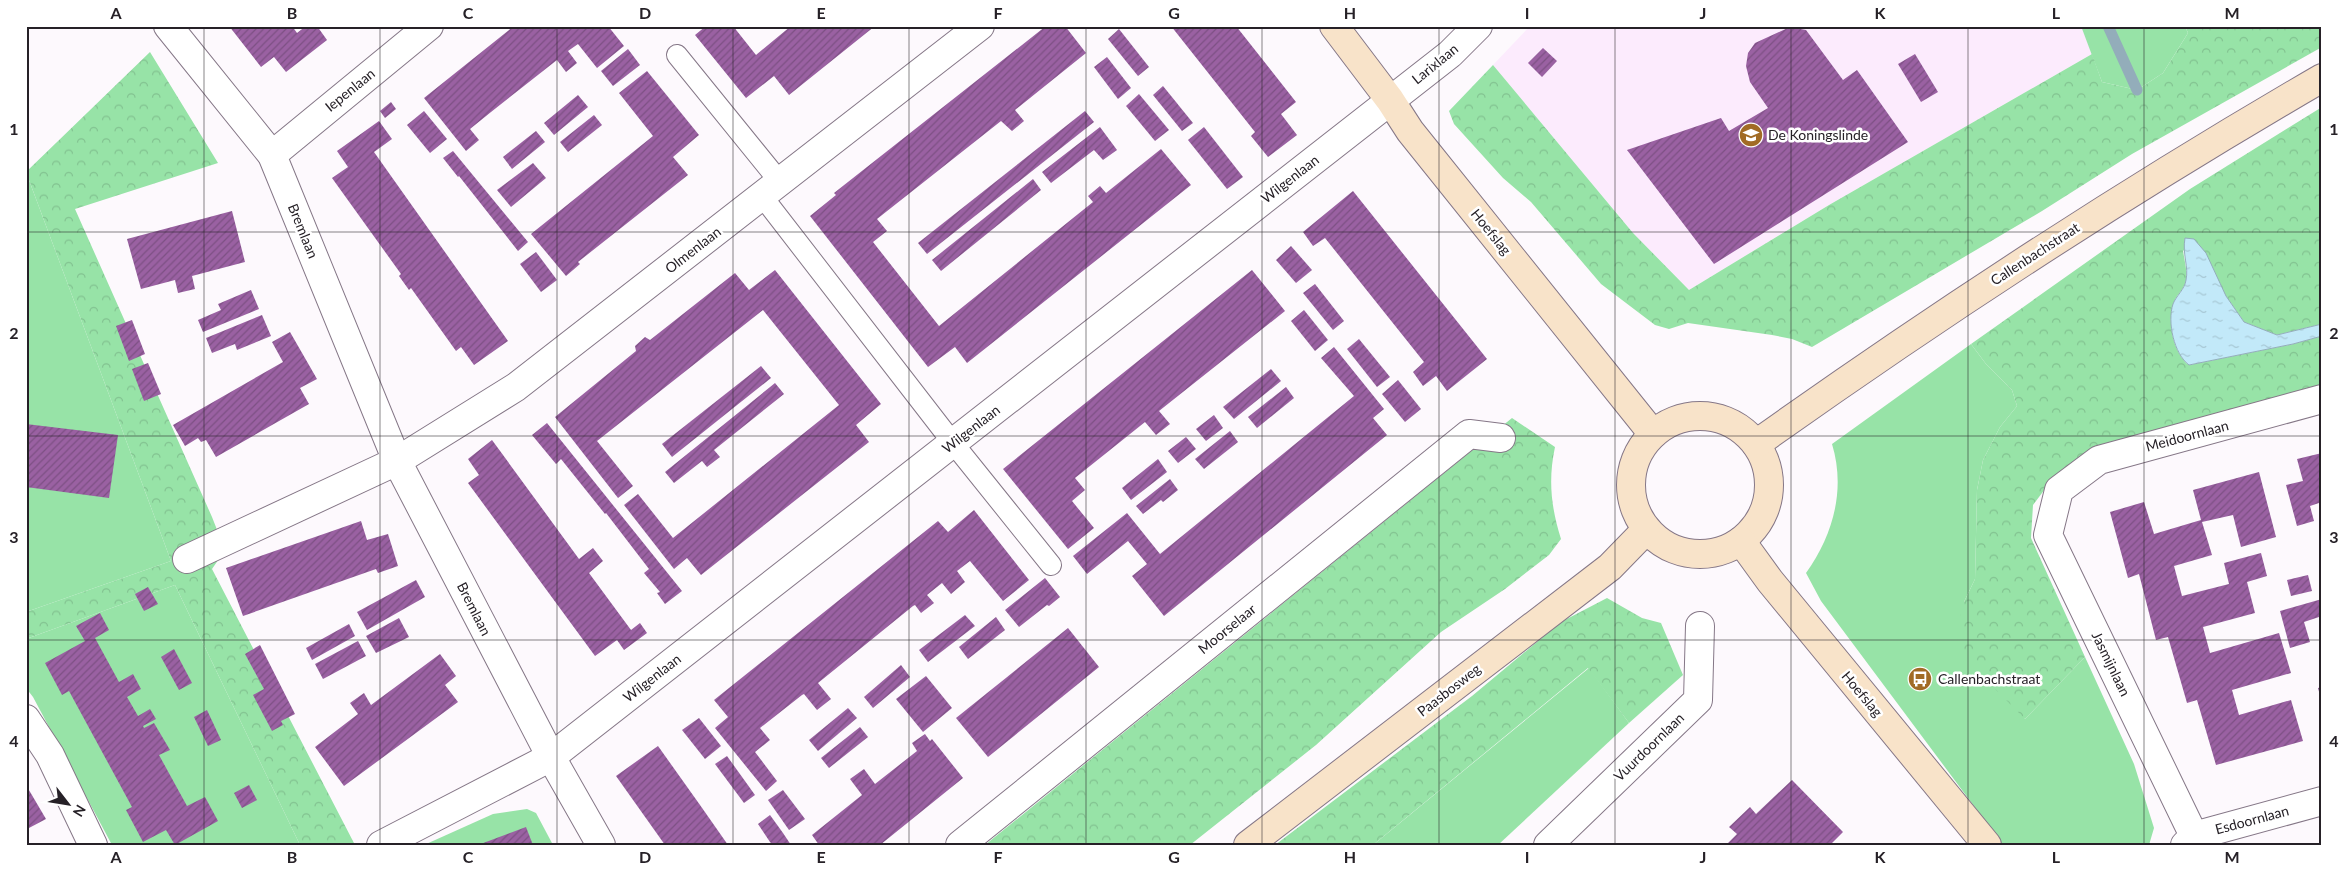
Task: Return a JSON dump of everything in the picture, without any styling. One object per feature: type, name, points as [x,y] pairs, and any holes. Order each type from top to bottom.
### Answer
[{"type":"street","name":"Bremlaan","points":[[168,26],[272,155],[397,460],[551,757],[601,845]]},
{"type":"street","name":"Iepenlaan","points":[[272,155],[429,26]]},
{"type":"street","name":"Olmenlaan","points":[[397,460],[516,387],[980,26]]},
{"type":"street","name":"Hoefslag","points":[[1334,26],[1390,100],[1410,131],[1653,434]]},
{"type":"street","name":"Larixlaan","points":[[1390,100],[1450,54],[1478,26]]},
{"type":"street","name":"Callenbachstraat","points":[[1756,444],[1925,325],[2224,136],[2322,78]]},
{"type":"street","name":"Wilgenlaan","points":[[551,757],[1390,100]]},
{"type":"street","name":"Meidoornlaan","points":[[2060,490],[2099,460],[2322,399]]},
{"type":"street","points":[[1694,415],[1718,418],[1739,427],[1756,444],[1766,463],[1769,484],[1766,506],[1756,525],[1741,541],[1718,552],[1692,554],[1666,546],[1646,530],[1634,507],[1630,481],[1637,455],[1653,434],[1672,421],[1694,415]]},
{"type":"street","name":"Moorselaar","points":[[960,845],[1469,434],[1501,438]]},
{"type":"street","points":[[187,559],[397,460]]},
{"type":"street","name":"Jasmijnlaan","points":[[2060,490],[2048,535],[2189,840]]},
{"type":"street","name":"Paasbosweg","points":[[1248,845],[1610,567],[1646,530]]},
{"type":"street","name":"Hoefslag","points":[[1741,541],[1775,588],[1987,845]]},
{"type":"street","name":"Vuurdoornlaan","points":[[1548,845],[1698,700],[1700,626]]},
{"type":"street","points":[[26,719],[50,755],[93,845]]},
{"type":"street","points":[[381,845],[551,757]]},
{"type":"street","name":"Esdoornlaan","points":[[2189,840],[2322,800]]},
{"type":"lane","points":[[677,56],[953,443],[1051,565]]},
{"type":"shaded area","name":"De Koningslinde","points":[[1530,26],[2081,26],[2092,54],[1829,205],[1689,290],[1633,233],[1493,65]]},
{"type":"green space","points":[[2081,26],[2185,26],[2188,33],[2163,73],[2137,90],[2102,82]]},
{"type":"green space","points":[[2185,26],[2322,26],[2322,47],[2132,154],[2042,211],[1812,347],[1792,339],[1772,335],[1688,323],[1669,329],[1655,325],[1601,284],[1531,202],[1503,178],[1454,124],[1449,111],[1493,65],[1633,233],[1689,290],[1829,205],[2092,54],[2102,82],[2137,90],[2163,73],[2188,33]]},
{"type":"green space","points":[[150,52],[218,163],[75,209],[225,550],[212,569],[355,845],[300,845],[175,585],[26,639],[26,612],[171,561],[26,172]]},
{"type":"green space","points":[[2322,107],[2322,324],[2277,335],[2244,322],[2226,296],[2183,250],[2186,281],[2174,302],[2171,312],[2171,329],[2179,354],[2189,365],[2293,344],[2322,336],[2322,386],[2051,481],[2033,505],[2031,538],[2085,657],[2025,719],[1973,667],[1962,648],[1960,618],[1964,602],[1975,579],[1977,490],[1983,460],[2000,427],[2017,406],[2012,390],[1986,364],[1971,344],[2190,189]]},
{"type":"green space","points":[[26,172],[171,561],[26,612]]},
{"type":"green space","points":[[1971,344],[1986,364],[2012,390],[2017,406],[2000,427],[1983,460],[1977,490],[1975,579],[1964,602],[2025,719],[2085,657],[2134,764],[2154,828],[2149,845],[2003,845],[1821,601],[1806,573],[1830,528],[1834,512],[1838,478],[1832,444]]},
{"type":"green space","points":[[1512,418],[1555,447],[1551,482],[1555,516],[1561,539],[1549,555],[1505,589],[1441,632],[1316,745],[1190,845],[985,845]]},
{"type":"green space","points":[[175,585],[300,845],[112,845],[33,697],[26,688],[26,639]]},
{"type":"green space","points":[[1607,598],[1642,618],[1661,623],[1683,675],[1629,723],[1588,668],[1373,845],[1275,845],[1472,696],[1561,622]]},
{"type":"green space","points":[[1589,668],[1629,723],[1498,845],[1373,845]]},
{"type":"green space","points":[[527,809],[536,813],[553,845],[424,845],[493,814]]},
{"type":"water","points":[[2185,238],[2194,239],[2206,253],[2226,296],[2244,322],[2277,335],[2322,324],[2322,336],[2293,344],[2189,365],[2179,353],[2171,328],[2173,304],[2186,280]]},
{"type":"building","points":[[229,26],[292,26],[297,33],[306,26],[317,26],[327,40],[286,72],[274,57],[261,67]]},
{"type":"building","points":[[514,26],[608,26],[624,46],[597,68],[578,44],[568,51],[577,63],[566,72],[557,60],[470,129],[479,140],[466,151],[424,98]]},
{"type":"building","points":[[706,26],[733,26],[756,55],[791,26],[875,26],[789,95],[774,76],[746,98],[695,35]]},
{"type":"building","points":[[1046,26],[1065,26],[1086,53],[1015,110],[1024,121],[1012,131],[1001,121],[877,219],[887,231],[873,242],[939,326],[1093,202],[1088,196],[1100,186],[1106,193],[1161,149],[1191,185],[967,363],[955,347],[928,367],[810,216],[836,195],[834,193]]},
{"type":"building","points":[[1171,26],[1236,26],[1296,102],[1281,114],[1297,135],[1268,157],[1251,136],[1255,132]]},
{"type":"building","points":[[1790,27],[1806,30],[1843,80],[1857,70],[1908,142],[1714,264],[1627,150],[1721,118],[1729,131],[1768,108],[1750,82],[1746,66],[1748,53],[1755,43]]},
{"type":"building","points":[[1119,29],[1149,67],[1138,76],[1108,39]]},
{"type":"building","points":[[1543,48],[1557,61],[1542,77],[1528,63]]},
{"type":"building","points":[[628,49],[640,65],[613,86],[601,71]]},
{"type":"building","points":[[1915,54],[1938,92],[1921,102],[1898,64]]},
{"type":"building","points":[[1107,57],[1131,88],[1118,99],[1094,67]]},
{"type":"building","points":[[647,71],[699,135],[673,157],[688,175],[578,262],[580,264],[566,276],[531,234],[653,136],[619,93]]},
{"type":"building","points":[[1163,86],[1193,123],[1182,131],[1153,95]]},
{"type":"building","points":[[1139,94],[1169,130],[1155,141],[1126,106]]},
{"type":"building","points":[[578,95],[588,107],[554,135],[544,123]]},
{"type":"building","points":[[391,102],[396,109],[385,118],[380,111]]},
{"type":"building","points":[[424,111],[447,139],[430,153],[407,125]]},
{"type":"building","points":[[1085,111],[1094,122],[927,254],[918,243]]},
{"type":"building","points":[[594,115],[602,125],[568,152],[560,142]]},
{"type":"building","points":[[379,121],[392,139],[374,152],[508,341],[474,365],[461,347],[456,351],[411,288],[409,290],[399,276],[401,274],[332,178],[348,167],[337,151]]},
{"type":"building","points":[[1100,127],[1117,150],[1103,160],[1094,150],[1051,183],[1042,172]]},
{"type":"building","points":[[1204,127],[1243,177],[1227,189],[1188,140]]},
{"type":"building","points":[[536,131],[545,142],[512,169],[503,157]]},
{"type":"building","points":[[453,151],[528,242],[518,251],[443,158]]},
{"type":"building","points":[[533,163],[546,178],[511,207],[497,190]]},
{"type":"building","points":[[1033,179],[1041,190],[941,271],[932,260]]},
{"type":"building","points":[[1353,191],[1487,359],[1447,391],[1436,376],[1423,386],[1413,372],[1424,362],[1325,238],[1313,246],[1303,232]]},
{"type":"building","points":[[232,211],[245,262],[192,276],[195,289],[178,293],[175,280],[141,289],[127,239]]},
{"type":"building","points":[[1291,246],[1312,270],[1296,283],[1276,260]]},
{"type":"building","points":[[536,252],[557,280],[541,292],[520,264]]},
{"type":"building","points":[[775,270],[881,404],[856,425],[869,442],[701,575],[687,558],[674,569],[624,505],[638,494],[673,538],[839,405],[763,310],[597,441],[633,486],[618,498],[555,417],[636,351],[635,346],[645,337],[650,340],[735,273],[749,290]]},
{"type":"building","points":[[1252,270],[1285,311],[1159,411],[1170,424],[1156,435],[1145,422],[1075,478],[1085,490],[1072,501],[1094,528],[1068,549],[1003,469]]},
{"type":"building","points":[[1315,284],[1344,321],[1333,330],[1303,293]]},
{"type":"building","points":[[251,290],[259,309],[203,332],[198,320],[221,310],[218,304]]},
{"type":"building","points":[[1304,310],[1328,340],[1315,351],[1291,321]]},
{"type":"building","points":[[262,315],[271,336],[237,350],[235,344],[212,353],[206,338]]},
{"type":"building","points":[[132,320],[145,354],[129,361],[116,326]]},
{"type":"building","points":[[290,332],[317,379],[300,388],[309,404],[216,457],[206,440],[201,442],[198,438],[185,446],[173,425],[283,362],[272,342]]},
{"type":"building","points":[[1359,339],[1390,377],[1377,387],[1347,349]]},
{"type":"building","points":[[1334,347],[1384,409],[1373,418],[1387,435],[1164,616],[1132,576],[1147,564],[1128,541],[1087,574],[1073,556],[1127,513],[1160,554],[1354,396],[1321,358]]},
{"type":"building","points":[[148,363],[161,394],[144,401],[132,369]]},
{"type":"building","points":[[761,366],[771,378],[672,457],[662,444]]},
{"type":"building","points":[[1271,369],[1281,381],[1234,419],[1223,407]]},
{"type":"building","points":[[1398,380],[1421,409],[1405,422],[1382,394]]},
{"type":"building","points":[[775,383],[784,394],[714,450],[720,457],[707,467],[702,461],[674,483],[665,472]]},
{"type":"building","points":[[1286,387],[1294,398],[1257,428],[1248,417]]},
{"type":"building","points":[[1214,415],[1223,428],[1206,441],[1196,429]]},
{"type":"building","points":[[547,423],[682,591],[665,604],[657,593],[660,592],[644,573],[649,569],[606,513],[561,459],[556,464],[532,435]]},
{"type":"building","points":[[26,424],[118,435],[109,498],[26,487]]},
{"type":"building","points":[[1230,431],[1238,442],[1204,469],[1195,459]]},
{"type":"building","points":[[1186,437],[1196,449],[1178,463],[1168,451]]},
{"type":"building","points":[[492,440],[579,559],[593,548],[603,561],[589,573],[631,630],[640,623],[647,633],[624,650],[617,640],[595,656],[468,483],[479,475],[468,459]]},
{"type":"building","points":[[2322,453],[2322,502],[2310,506],[2314,521],[2297,526],[2286,485],[2303,481],[2297,459]]},
{"type":"building","points":[[1158,459],[1167,472],[1131,500],[1122,488]]},
{"type":"building","points":[[2259,472],[2276,537],[2241,547],[2233,515],[2202,522],[2212,555],[2174,566],[2182,596],[2229,584],[2224,563],[2261,553],[2267,576],[2247,582],[2255,613],[2203,627],[2210,653],[2279,633],[2291,673],[2232,690],[2239,715],[2291,700],[2303,741],[2216,765],[2197,700],[2187,703],[2168,637],[2156,640],[2139,574],[2128,578],[2110,512],[2144,502],[2154,534],[2201,520],[2193,490]]},
{"type":"building","points":[[1170,479],[1178,490],[1143,514],[1136,506]]},
{"type":"building","points":[[974,510],[1029,580],[1003,601],[970,561],[957,571],[965,582],[951,594],[942,583],[927,595],[934,603],[921,613],[915,605],[913,606],[818,683],[831,699],[817,710],[804,694],[760,728],[770,740],[755,752],[777,781],[766,791],[715,728],[728,717],[714,700],[938,521],[948,532]]},
{"type":"building","points":[[361,521],[367,540],[388,534],[398,566],[378,573],[376,569],[243,616],[226,568]]},
{"type":"building","points":[[2308,575],[2312,591],[2291,596],[2287,580]]},
{"type":"building","points":[[1045,578],[1060,597],[1019,627],[1005,610]]},
{"type":"building","points":[[416,580],[425,597],[367,630],[357,612]]},
{"type":"building","points":[[148,587],[158,604],[144,611],[135,594]]},
{"type":"building","points":[[2322,599],[2322,616],[2304,622],[2310,642],[2290,648],[2280,611]]},
{"type":"building","points":[[100,613],[109,630],[95,638],[119,682],[133,674],[141,689],[127,697],[138,716],[150,709],[156,719],[143,726],[144,728],[154,723],[170,750],[159,755],[187,806],[205,797],[218,821],[175,845],[166,830],[143,842],[126,810],[132,807],[69,691],[62,695],[45,663],[85,641],[76,626]]},
{"type":"building","points":[[965,615],[975,626],[928,662],[919,650]]},
{"type":"building","points":[[996,617],[1005,630],[968,659],[959,647]]},
{"type":"building","points":[[399,618],[409,637],[376,653],[366,636]]},
{"type":"building","points":[[349,624],[355,636],[312,660],[306,648]]},
{"type":"building","points":[[1068,628],[1099,667],[988,757],[956,718]]},
{"type":"building","points":[[358,641],[366,656],[323,679],[315,664]]},
{"type":"building","points":[[260,645],[295,714],[281,721],[283,725],[272,731],[253,695],[264,689],[245,654]]},
{"type":"building","points":[[174,649],[192,683],[179,690],[161,657]]},
{"type":"building","points":[[440,654],[456,676],[445,685],[458,702],[344,786],[315,747],[358,714],[350,703],[364,693],[371,705]]},
{"type":"building","points":[[901,665],[910,677],[873,708],[864,697]]},
{"type":"building","points":[[926,676],[952,708],[923,732],[896,699]]},
{"type":"building","points":[[2322,687],[2322,699],[2321,699],[2318,688]]},
{"type":"building","points":[[848,708],[857,718],[818,751],[809,740]]},
{"type":"building","points":[[207,710],[221,740],[208,746],[194,717]]},
{"type":"building","points":[[699,718],[721,746],[705,759],[682,730]]},
{"type":"building","points":[[860,727],[868,737],[829,768],[821,758]]},
{"type":"building","points":[[925,734],[930,741],[932,739],[963,778],[880,845],[819,845],[812,835],[862,795],[850,779],[864,769],[875,784],[917,751],[912,743]]},
{"type":"building","points":[[658,746],[728,845],[665,845],[616,776]]},
{"type":"building","points":[[727,756],[755,795],[744,803],[715,764]]},
{"type":"building","points":[[1792,780],[1843,832],[1830,845],[1726,845],[1737,834],[1729,827],[1750,807],[1756,814]]},
{"type":"building","points":[[26,785],[46,819],[29,828],[26,824]]},
{"type":"building","points":[[249,785],[257,800],[242,808],[234,793]]},
{"type":"building","points":[[783,790],[805,819],[789,830],[768,800]]},
{"type":"building","points":[[770,815],[791,845],[773,845],[770,842],[758,824]]},
{"type":"building","points":[[526,827],[533,845],[478,845]]},
{"type":"waterway","points":[[2108,26],[2137,90]]},
{"type":"place","name":"De Koningslinde","points":[[1751,135]]},
{"type":"place","name":"Callenbachstraat","points":[[1920,679]]}]
